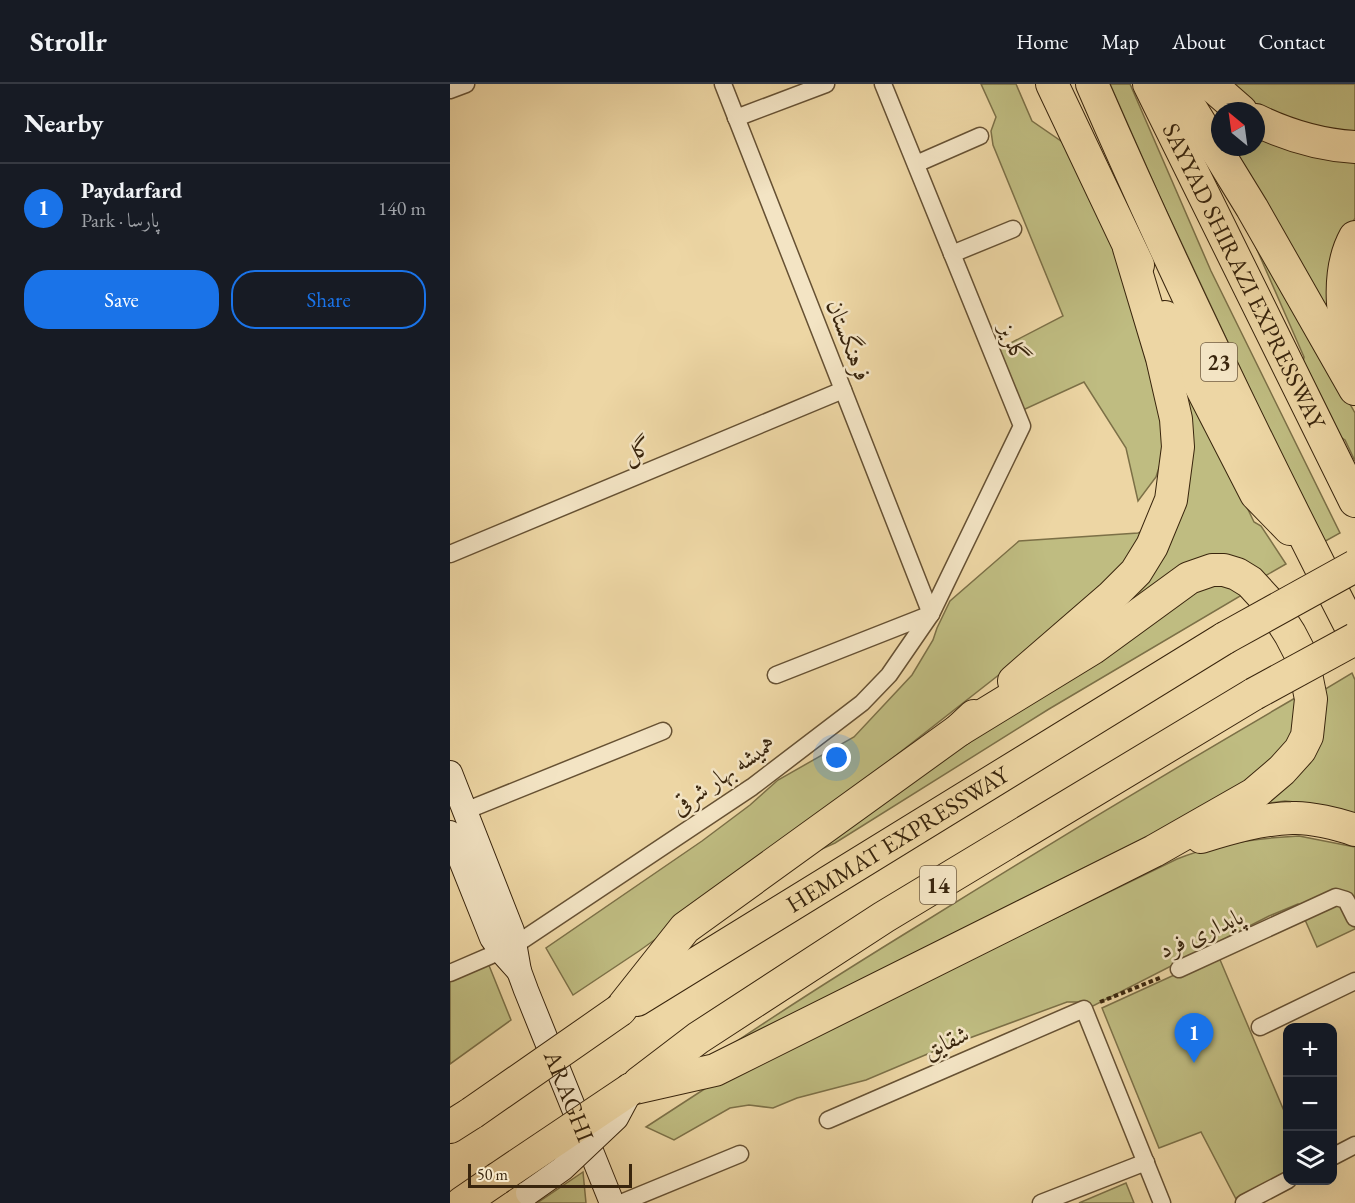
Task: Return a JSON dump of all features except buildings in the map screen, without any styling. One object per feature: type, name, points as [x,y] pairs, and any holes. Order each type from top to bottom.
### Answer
[{"type":"highway","points":[[1052,84],[1129,248],[1256,494],[1311,551]]},
{"type":"highway","name":"23","points":[[1092,84],[1143,201],[1270,469],[1355,637]]},
{"type":"highway","name":"SAYYAD SHIRAZI EXPRESSWAY","points":[[1149,84],[1355,501]]},
{"type":"highway","points":[[1176,84],[1252,208],[1355,388]]},
{"type":"highway","points":[[1210,84],[1231,102]]},
{"type":"highway","points":[[1265,124],[1329,146],[1355,147]]},
{"type":"highway","points":[[1355,237],[1346,264],[1343,311],[1344,328],[1355,371]]},
{"type":"highway","points":[[959,730],[1051,647],[1112,596],[1136,572],[1152,546],[1171,500],[1178,447],[1176,419],[1162,358],[1129,248]]},
{"type":"highway","name":"HEMMAT EXPRESSWAY","points":[[461,1120],[621,1010],[1225,638],[1355,566]]},
{"type":"highway","points":[[621,1010],[685,928],[959,730],[1094,648],[1189,578],[1212,570],[1224,570],[1237,574],[1250,582],[1272,606],[1290,634],[1303,659],[1311,699],[1307,736],[1300,750],[1269,783],[1154,851],[715,1070],[631,1089]]},
{"type":"highway","name":"14","points":[[462,1203],[513,1192],[631,1089],[698,1038],[884,917],[1254,694],[1355,637]]},
{"type":"highway","points":[[1154,851],[1233,828],[1293,818],[1355,830]]},
{"type":"main road","points":[[450,773],[512,930],[508,948],[492,938],[450,833]]},
{"type":"main road","name":"ARAGHI","points":[[508,948],[612,1203]]},
{"type":"street","points":[[450,90],[466,84]]},
{"type":"street","name":"فرهنگستان","points":[[723,84],[931,614]]},
{"type":"street","points":[[736,118],[826,84]]},
{"type":"street","name":"گلریز","points":[[883,84],[1022,426],[931,614]]},
{"type":"street","points":[[916,164],[980,136]]},
{"type":"street","points":[[952,254],[1013,229]]},
{"type":"street","name":"گل","points":[[450,554],[843,390]]},
{"type":"street","points":[[776,675],[931,614]]},
{"type":"street","name":"همیشه بهار شرقی","points":[[450,973],[508,948],[752,787],[862,703],[889,675],[931,614]]},
{"type":"street","points":[[465,811],[663,731]]},
{"type":"street","name":"پایداری فرد","points":[[1179,969],[1336,897],[1346,900],[1355,918]]},
{"type":"street","points":[[1260,1027],[1355,981]]},
{"type":"street","points":[[1084,1009],[1162,1203]]},
{"type":"street","name":"شقایق","points":[[828,1120],[1084,1009]]},
{"type":"street","points":[[1337,1154],[1355,1145]]},
{"type":"street","points":[[621,1203],[740,1154]]},
{"type":"street","points":[[1041,1203],[1146,1162]]},
{"type":"street","points":[[1244,1203],[1283,1182]]},
{"type":"path","name":"پایداری فرد","points":[[1084,1009],[1179,969]]},
{"type":"shaded area","points":[[981,84],[1016,84],[1032,121],[1071,148],[1126,280],[1167,443],[1156,477],[1138,501],[1126,448],[1084,382],[1023,410],[999,349],[1063,316],[993,145],[991,131],[996,117]]},
{"type":"shaded area","points":[[1110,84],[1130,84],[1211,271],[1340,533],[1322,543],[1159,195]]},
{"type":"shaded area","points":[[1220,84],[1355,84],[1355,138],[1283,123],[1265,112],[1265,102],[1249,102]]},
{"type":"shaded area","points":[[1265,135],[1355,154],[1355,218],[1344,238],[1337,324],[1229,156],[1265,156]]},
{"type":"shaded area","points":[[1237,204],[1355,413],[1355,461],[1345,440],[1339,436],[1303,362],[1304,357]]},
{"type":"shaded area","points":[[1163,331],[1254,522],[1261,526],[1286,564],[1258,580],[1245,570],[1094,627],[1164,548]]},
{"type":"shaded area","points":[[1153,527],[1144,546],[1028,652],[727,888],[573,995],[546,948],[702,841],[750,805],[778,780],[854,737],[912,675],[933,640],[950,601],[1019,541],[1138,533]]},
{"type":"shaded area","points":[[1203,579],[1247,592],[1049,709],[835,843],[815,852],[835,832]]},
{"type":"shaded area","points":[[1352,673],[1355,680],[1355,817],[1305,803],[1285,801],[1255,805],[1317,694]]},
{"type":"shaded area","points":[[1302,694],[1302,722],[1268,778],[702,1065],[812,992],[971,893],[1112,806]]},
{"type":"shaded area","points":[[1299,836],[1355,847],[1355,929],[1317,947],[1298,904],[1269,916],[1091,1007],[1077,1002],[1067,1002],[937,1050],[866,1080],[797,1098],[773,1108],[749,1105],[730,1108],[674,1140],[646,1127],[706,1088],[1177,859],[1237,842]]},
{"type":"shaded area","points":[[1218,955],[1283,1109],[1283,1178],[1236,1199],[1201,1132],[1159,1148],[1102,1008]]},
{"type":"shaded area","points":[[488,963],[511,1020],[450,1064],[450,980]]},
{"type":"shaded area","points":[[583,1172],[586,1203],[537,1203]]},
{"type":"shaded area","points":[[1126,1183],[1134,1203],[1079,1203]]},
{"type":"place","name":"Paydarfard","points":[[1194,1063]]}]
